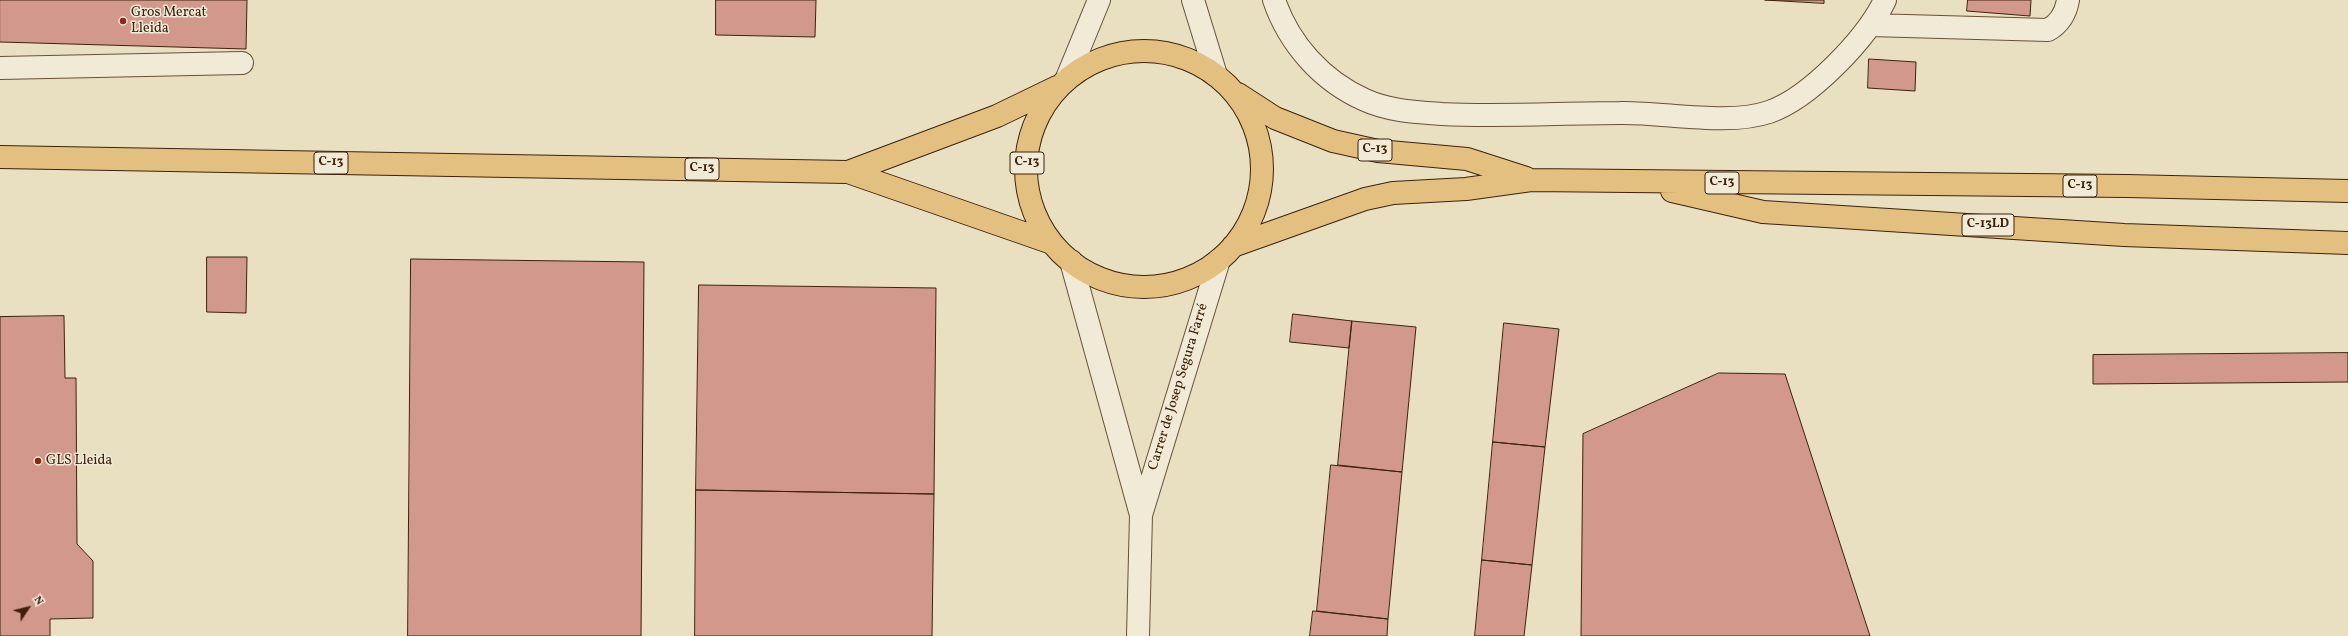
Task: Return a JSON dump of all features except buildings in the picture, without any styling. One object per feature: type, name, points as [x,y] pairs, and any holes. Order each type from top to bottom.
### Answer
[{"type":"main road","name":"C-13","points":[[848,172],[997,116],[1063,82],[1094,61],[1125,52],[1157,51],[1182,57],[1223,81],[1275,118],[1333,141],[1386,152],[1467,159],[1531,180]]},
{"type":"main road","name":"C-13","points":[[1223,81],[1245,108],[1255,130],[1261,154],[1261,179],[1257,204],[1247,226],[1226,253]]},
{"type":"main road","name":"C-13","points":[[1063,82],[1039,114],[1028,146],[1026,180],[1034,214],[1052,243],[1071,261],[1093,275],[1119,284],[1145,287],[1172,284],[1196,274],[1226,253],[1340,207],[1386,194],[1420,190],[1466,189],[1531,180],[2119,186],[2348,191]]},
{"type":"main road","name":"C-13","points":[[0,157],[848,172],[1052,243]]},
{"type":"main road","name":"C-13LD","points":[[1632,182],[1763,212],[2124,235],[2348,243]]},
{"type":"street","points":[[1063,82],[1099,0]]},
{"type":"street","points":[[1193,0],[1223,81]]},
{"type":"street","points":[[1274,0],[1279,15],[1301,51],[1332,80],[1348,91],[1365,100],[1386,107],[1407,111],[1464,115],[1621,113],[1703,117],[1754,116],[1784,105],[1834,66],[1859,42],[1885,0]]},
{"type":"street","points":[[1870,25],[2048,30],[2056,26],[2062,18],[2068,0]]},
{"type":"street","points":[[0,68],[242,63]]},
{"type":"street","name":"Carrer de Josep Segura Farré","points":[[1138,636],[1141,515],[1226,253]]},
{"type":"street","name":"Carrer de Josep Segura Farré","points":[[1071,261],[1141,515]]},
{"type":"place","name":"Gros Mercat Lleida","points":[[123,21]]},
{"type":"place","name":"GLS Lleida","points":[[38,461]]}]
